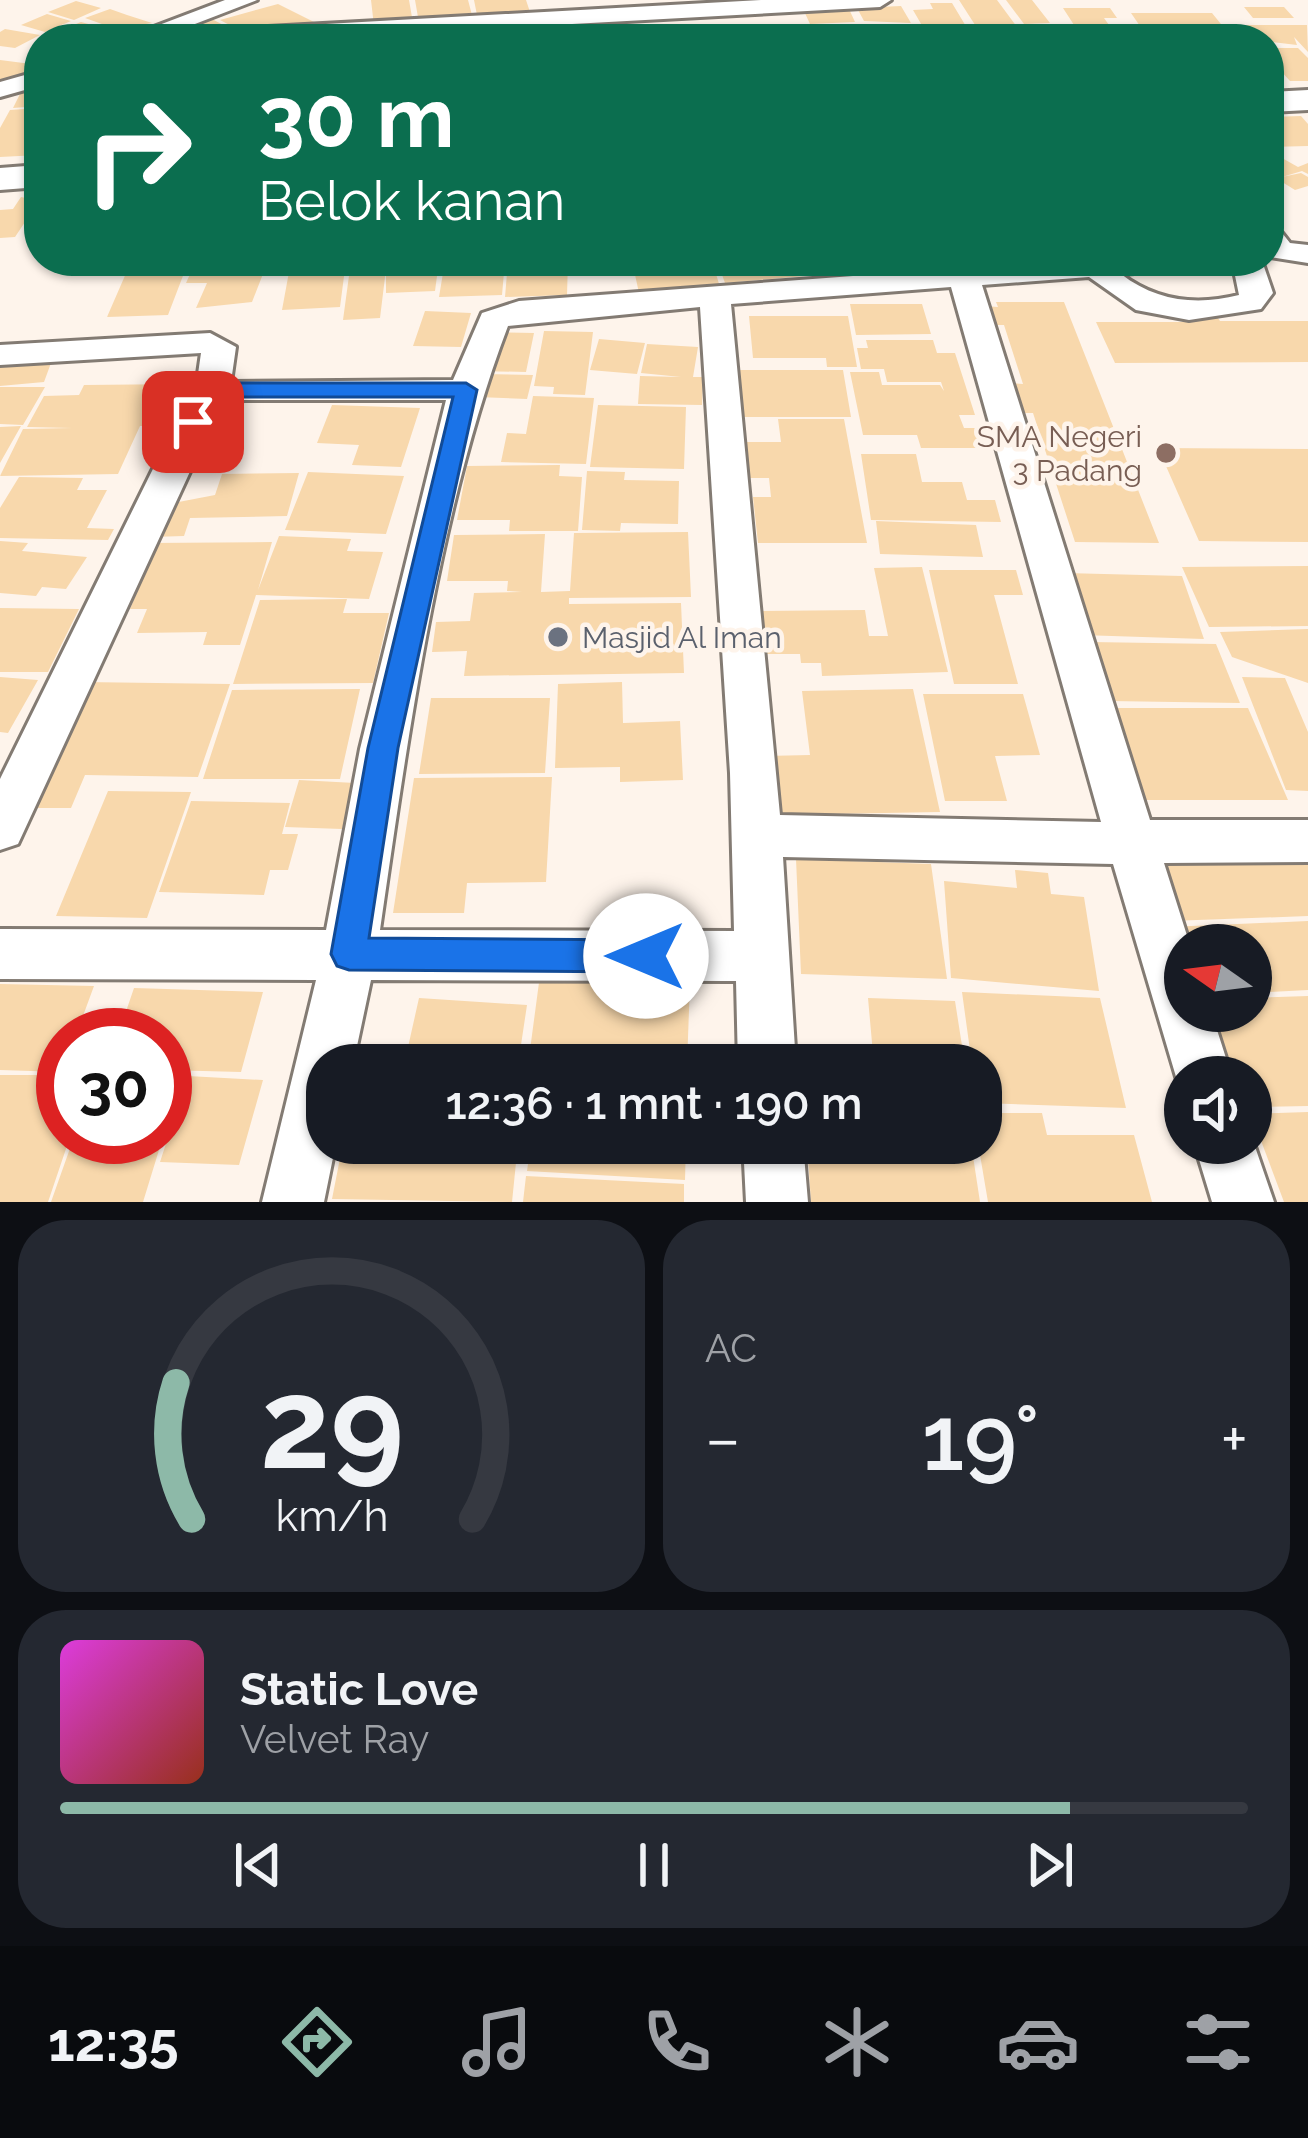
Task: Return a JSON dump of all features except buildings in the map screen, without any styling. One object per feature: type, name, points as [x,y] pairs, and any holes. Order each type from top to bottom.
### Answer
[{"type":"street","points":[[177,24],[246,0]]},
{"type":"street","points":[[545,24],[705,5],[880,0]]},
{"type":"street","points":[[292,1202],[349,954],[383,748],[466,390],[489,327],[506,313],[1009,276]]},
{"type":"street","points":[[1107,276],[1131,298],[1216,309],[1250,302],[1257,293],[1252,276]]},
{"type":"street","points":[[965,280],[1197,1056]]},
{"type":"street","points":[[716,299],[765,1044]]},
{"type":"street","points":[[0,355],[210,343],[219,347],[220,355],[212,398],[193,422],[0,829]]},
{"type":"street","points":[[212,398],[240,390],[466,390]]},
{"type":"street","points":[[755,835],[1057,845],[1308,841]]},
{"type":"street","points":[[0,954],[758,956]]},
{"type":"street","points":[[774,1164],[777,1202]]},
{"type":"street","points":[[1231,1164],[1243,1202]]},
{"type":"place","name":"SMA Negeri 3 Padang","points":[[1166,453]]},
{"type":"place","name":"Masjid Al Iman","points":[[558,637]]},
{"type":"route","points":[[193,422],[203,404],[240,390],[466,390],[383,748],[349,954],[646,956]]}]
